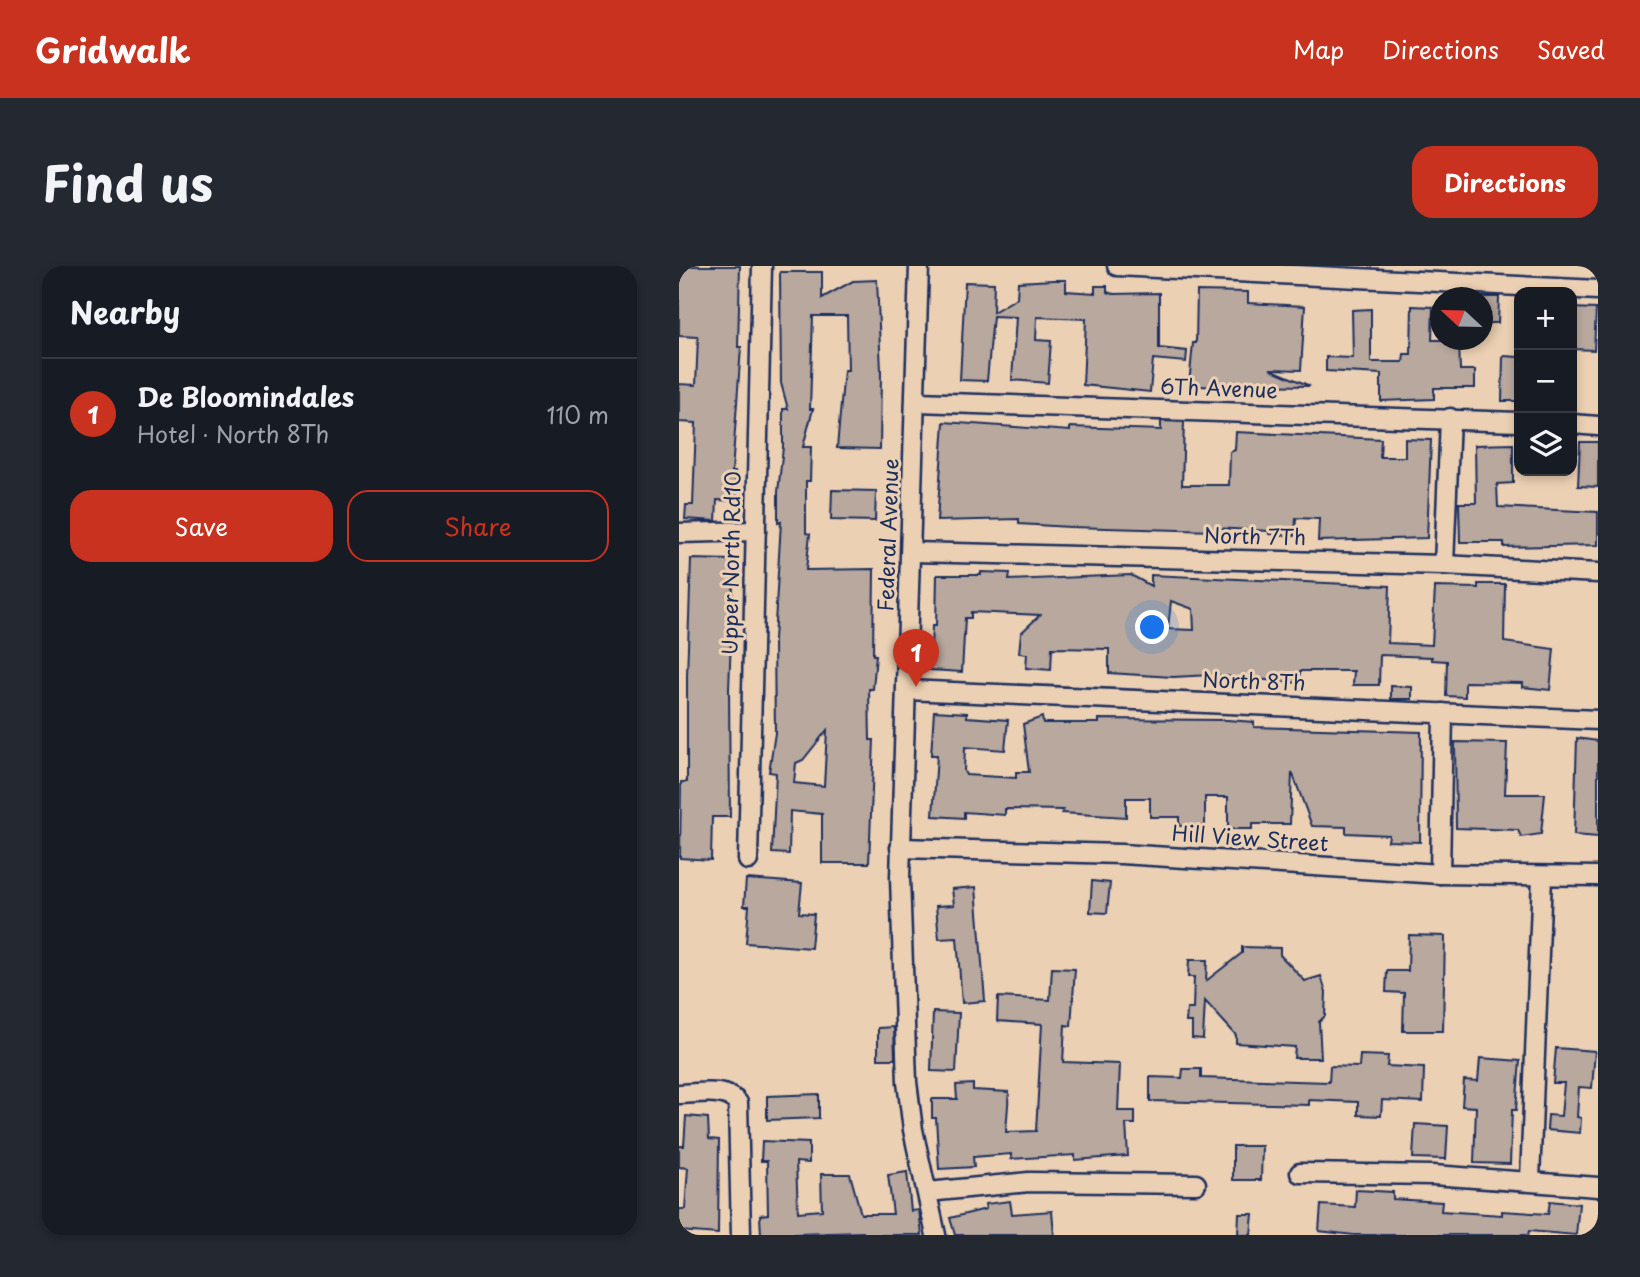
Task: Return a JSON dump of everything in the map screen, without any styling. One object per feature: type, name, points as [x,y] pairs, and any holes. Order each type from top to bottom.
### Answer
[{"type":"street","name":"Upper North Rd10","points":[[748,860],[762,266]]},
{"type":"street","name":"Federal Avenue","points":[[919,266],[917,402],[900,848],[907,1082],[912,1130],[936,1235]]},
{"type":"street","points":[[1117,266],[1451,275],[1598,290]]},
{"type":"street","name":"6Th Avenue","points":[[917,402],[1514,422]]},
{"type":"street","points":[[1444,565],[1450,418]]},
{"type":"street","points":[[1577,424],[1598,426]]},
{"type":"street","points":[[679,533],[756,531]]},
{"type":"street","name":"North 7Th","points":[[912,552],[1444,565],[1598,573]]},
{"type":"street","name":"North 8Th","points":[[907,690],[1598,720]]},
{"type":"street","points":[[1440,874],[1443,713]]},
{"type":"street","name":"Hill View Street","points":[[900,848],[1121,854],[1440,874],[1598,876]]},
{"type":"street","points":[[1530,1180],[1542,877]]},
{"type":"street","points":[[679,1094],[722,1093],[733,1096],[738,1103],[741,1235]]},
{"type":"street","points":[[1300,1172],[1530,1180],[1598,1188]]},
{"type":"street","points":[[928,1192],[1029,1181],[1196,1184]]},
{"type":"building","points":[[679,266],[740,266],[738,347],[741,347],[732,472],[735,472],[737,501],[717,500],[716,521],[685,519],[686,505],[693,505],[696,423],[679,422],[679,384],[696,385],[698,337],[679,336]]},
{"type":"building","points":[[780,272],[822,272],[822,298],[853,281],[877,280],[881,371],[880,449],[837,448],[844,370],[848,370],[847,316],[813,316],[810,409],[813,409],[803,447],[811,447],[810,481],[806,481],[806,533],[810,534],[806,570],[874,569],[873,655],[876,655],[873,689],[869,689],[870,740],[874,740],[869,863],[822,863],[822,814],[790,811],[789,854],[772,853],[776,773],[769,772],[775,733],[774,640],[781,522],[778,523],[778,492],[783,447],[783,409],[788,409],[781,383]],"holes":[[[827,730],[824,786],[794,783],[796,763],[803,760]]]},
{"type":"building","points":[[1066,280],[1066,291],[1095,293],[1095,286],[1107,286],[1107,292],[1114,294],[1159,293],[1159,348],[1187,351],[1186,362],[1153,359],[1150,392],[1083,385],[1086,319],[1037,317],[1036,340],[1051,341],[1048,383],[1012,380],[1016,317],[993,316],[987,381],[960,380],[965,282],[994,283],[993,312],[1017,298],[1018,282]]},
{"type":"building","points":[[1197,291],[1248,292],[1248,303],[1305,306],[1301,370],[1270,369],[1310,386],[1239,385],[1239,389],[1189,385],[1193,343],[1196,343]]},
{"type":"building","points":[[1493,297],[1499,297],[1498,323],[1493,323]]},
{"type":"building","points":[[1412,306],[1430,307],[1430,350],[1459,350],[1460,370],[1475,370],[1475,388],[1434,388],[1434,399],[1381,401],[1381,374],[1326,371],[1326,357],[1353,358],[1352,310],[1371,309],[1371,362],[1403,362],[1404,354],[1411,354]]},
{"type":"building","points":[[1577,308],[1596,309],[1594,350],[1577,349]]},
{"type":"building","points":[[1503,356],[1514,357],[1514,401],[1502,401]]},
{"type":"building","points":[[1161,421],[1184,422],[1182,485],[1229,485],[1230,452],[1235,450],[1236,432],[1381,439],[1380,457],[1405,457],[1405,439],[1431,440],[1427,538],[1318,541],[1319,519],[1296,518],[1295,536],[1269,534],[1269,531],[1215,528],[1215,531],[1019,524],[1019,519],[937,521],[944,422],[1070,431],[1070,427],[1161,430]]},
{"type":"building","points":[[1580,442],[1598,442],[1598,487],[1578,486]]},
{"type":"building","points":[[1513,444],[1513,483],[1497,484],[1498,507],[1598,512],[1598,545],[1504,547],[1504,542],[1460,542],[1459,503],[1476,503],[1475,445]]},
{"type":"building","points":[[832,490],[876,491],[875,521],[831,520]]},
{"type":"building","points":[[691,559],[734,560],[729,690],[730,817],[712,817],[711,860],[680,858],[681,782],[687,782]]},
{"type":"building","points":[[981,572],[1010,573],[1009,580],[1131,575],[1151,586],[1151,575],[1390,586],[1388,643],[1432,645],[1435,587],[1478,588],[1478,584],[1505,584],[1504,642],[1554,649],[1550,690],[1523,687],[1523,683],[1465,682],[1465,697],[1446,696],[1447,661],[1432,660],[1432,657],[1380,655],[1379,685],[1353,685],[1354,671],[1300,671],[1299,683],[1211,675],[1173,677],[1109,673],[1109,649],[1052,648],[1051,670],[1026,668],[1027,654],[1019,653],[1021,633],[1040,615],[971,612],[971,618],[965,618],[962,672],[930,670],[932,626],[936,626],[937,575],[981,575]],"holes":[[[1171,601],[1193,609],[1194,630],[1168,629]]]},
{"type":"building","points":[[1391,686],[1412,687],[1412,699],[1391,699]]},
{"type":"building","points":[[934,711],[1008,720],[1005,750],[965,747],[964,771],[966,775],[1016,778],[1016,772],[1029,772],[1023,724],[1042,717],[1043,723],[1099,723],[1099,719],[1227,720],[1254,722],[1254,727],[1421,732],[1420,842],[1388,841],[1389,835],[1346,833],[1346,827],[1312,826],[1292,772],[1290,824],[1252,824],[1252,829],[1228,829],[1228,797],[1205,797],[1205,826],[1179,826],[1179,817],[1150,817],[1150,798],[1126,798],[1126,817],[1062,813],[1063,810],[1005,809],[1005,815],[964,812],[964,818],[933,816],[937,755],[931,755]]},
{"type":"building","points":[[1577,738],[1598,741],[1598,837],[1574,835]]},
{"type":"building","points":[[1455,742],[1507,743],[1505,794],[1545,794],[1541,834],[1521,837],[1518,830],[1456,828]]},
{"type":"building","points":[[746,879],[802,883],[799,913],[814,914],[811,948],[746,943],[749,906],[744,906]]},
{"type":"building","points":[[1092,881],[1110,883],[1107,913],[1090,912]]},
{"type":"building","points":[[976,887],[985,1001],[962,1003],[957,938],[939,939],[936,906],[954,905],[952,889]]},
{"type":"building","points":[[1409,935],[1445,936],[1443,1031],[1403,1031],[1404,993],[1386,992],[1387,971],[1408,971]]},
{"type":"building","points":[[1242,947],[1280,948],[1280,955],[1305,981],[1321,976],[1326,992],[1325,1016],[1319,1022],[1321,1058],[1294,1058],[1295,1047],[1236,1043],[1236,1035],[1205,1001],[1203,1039],[1192,1038],[1192,1022],[1186,1022],[1187,1009],[1193,1009],[1194,977],[1188,977],[1189,960],[1207,960],[1206,981],[1242,953]]},
{"type":"building","points":[[1052,968],[1075,969],[1071,1026],[1065,1025],[1063,1062],[1120,1064],[1118,1111],[1135,1111],[1135,1124],[1126,1124],[1128,1156],[1075,1160],[1075,1155],[1011,1159],[1011,1154],[973,1157],[974,1167],[939,1169],[932,1099],[957,1099],[956,1085],[973,1084],[973,1090],[1009,1092],[1006,1132],[1036,1131],[1042,1024],[997,1021],[998,997],[1050,1000]]},
{"type":"building","points":[[933,1012],[959,1013],[956,1072],[931,1071]]},
{"type":"building","points":[[894,1027],[895,1059],[878,1059],[878,1028]]},
{"type":"building","points":[[1556,1048],[1595,1051],[1592,1088],[1579,1087],[1577,1117],[1581,1118],[1580,1133],[1547,1130],[1548,1115],[1561,1116],[1564,1083],[1553,1083]]},
{"type":"building","points":[[1360,1055],[1388,1056],[1387,1066],[1424,1068],[1423,1102],[1382,1100],[1381,1116],[1358,1115],[1358,1102],[1309,1100],[1309,1105],[1150,1101],[1150,1077],[1182,1078],[1183,1069],[1201,1069],[1201,1078],[1329,1082],[1330,1066],[1359,1067]]},
{"type":"building","points":[[1480,1058],[1520,1061],[1516,1110],[1512,1110],[1510,1164],[1474,1163],[1476,1107],[1462,1106],[1464,1080],[1478,1081]]},
{"type":"building","points":[[819,1094],[819,1118],[767,1120],[767,1096]]},
{"type":"building","points":[[686,1116],[708,1118],[709,1139],[719,1140],[718,1234],[679,1231],[679,1209],[685,1209],[688,1168],[679,1167],[679,1146],[684,1146]]},
{"type":"building","points":[[1415,1124],[1448,1126],[1446,1159],[1413,1158]]},
{"type":"building","points":[[762,1141],[809,1143],[809,1163],[796,1162],[798,1212],[822,1210],[821,1174],[850,1174],[861,1214],[893,1214],[888,1175],[907,1172],[911,1211],[919,1210],[922,1235],[863,1235],[863,1232],[761,1235],[760,1215],[768,1214],[767,1161],[761,1161]]},
{"type":"building","points":[[1233,1146],[1262,1146],[1261,1180],[1233,1180]]},
{"type":"building","points":[[1356,1190],[1393,1192],[1393,1199],[1442,1202],[1441,1211],[1502,1215],[1502,1211],[1548,1214],[1550,1201],[1579,1204],[1576,1235],[1529,1231],[1528,1235],[1354,1235],[1319,1231],[1321,1205],[1355,1207]]},
{"type":"building","points":[[1010,1201],[1012,1214],[1052,1211],[1054,1235],[955,1235],[950,1218],[986,1209],[985,1204]]},
{"type":"building","points":[[1239,1214],[1253,1214],[1251,1235],[1238,1235]]},
{"type":"place","name":"De Bloomindales","points":[[916,687]]}]
